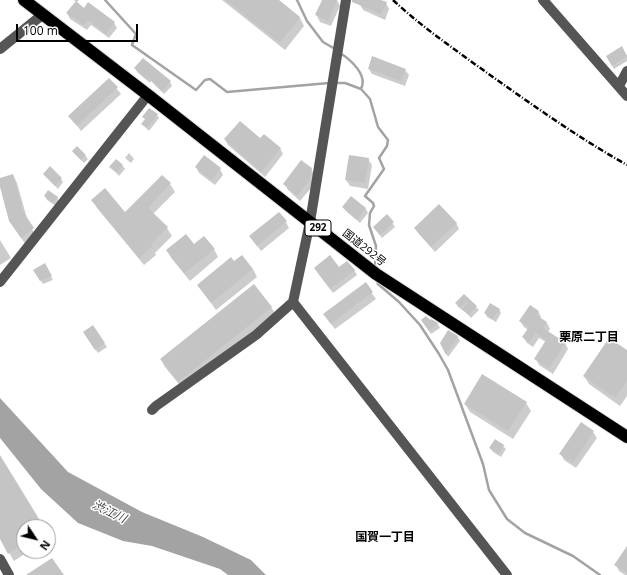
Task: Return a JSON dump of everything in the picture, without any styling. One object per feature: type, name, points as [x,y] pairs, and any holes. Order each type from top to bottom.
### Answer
[{"type":"highway","name":"国道292号","points":[[24,0],[148,95],[376,274],[627,437]]},
{"type":"street","points":[[152,410],[256,335],[293,302],[310,222],[346,0]]},
{"type":"street","points":[[543,0],[627,96]]},
{"type":"street","points":[[0,49],[42,15]]},
{"type":"street","points":[[619,86],[627,71]]},
{"type":"street","points":[[0,282],[148,95]]},
{"type":"street","points":[[293,302],[507,575]]},
{"type":"street","points":[[0,559],[8,575]]},
{"type":"water","name":"渋江川","points":[[0,398],[68,472],[142,512],[203,537],[251,560],[266,575],[228,575],[220,569],[152,546],[123,541],[78,523],[41,489],[0,438]]},
{"type":"building","points":[[225,0],[279,0],[300,17],[280,43]]},
{"type":"building","points":[[322,0],[337,0],[328,21],[315,15]]},
{"type":"building","points":[[352,0],[381,0],[387,2],[381,14],[352,2]]},
{"type":"building","points":[[76,1],[84,8],[88,2],[115,22],[106,34],[88,20],[84,25],[66,13]]},
{"type":"building","points":[[622,46],[627,56],[612,66],[606,56]]},
{"type":"building","points":[[372,56],[406,69],[401,81],[368,69]]},
{"type":"building","points":[[143,58],[171,81],[162,91],[149,78],[148,80],[134,68]]},
{"type":"building","points":[[109,78],[118,87],[77,126],[68,116]]},
{"type":"building","points":[[149,108],[158,114],[147,128],[141,124],[145,119],[142,117]]},
{"type":"building","points":[[240,121],[260,138],[264,134],[281,148],[261,172],[224,139]]},
{"type":"building","points":[[77,146],[86,155],[81,160],[72,151]]},
{"type":"building","points":[[204,155],[221,168],[211,180],[195,167]]},
{"type":"building","points":[[349,155],[369,158],[365,183],[345,180]]},
{"type":"building","points":[[116,159],[123,165],[117,173],[109,167]]},
{"type":"building","points":[[301,160],[312,168],[309,181],[297,196],[283,184]]},
{"type":"building","points":[[50,166],[62,178],[55,186],[43,174]]},
{"type":"building","points":[[13,174],[24,213],[34,228],[21,238],[9,221],[0,187],[0,178]]},
{"type":"building","points":[[162,175],[171,183],[148,208],[168,227],[151,244],[153,246],[139,258],[91,200],[105,188],[125,212]]},
{"type":"building","points":[[48,190],[58,197],[53,203],[44,196]]},
{"type":"building","points":[[351,196],[366,208],[357,220],[342,207]]},
{"type":"building","points":[[439,204],[457,223],[431,247],[414,228]]},
{"type":"building","points":[[279,212],[287,221],[257,246],[249,236]]},
{"type":"building","points":[[387,214],[394,222],[380,235],[373,227]]},
{"type":"building","points":[[186,234],[194,244],[204,236],[215,249],[184,273],[166,250]]},
{"type":"building","points":[[242,255],[253,269],[211,303],[197,285],[231,257],[234,261]]},
{"type":"building","points":[[330,255],[339,267],[347,261],[355,270],[330,289],[314,268]]},
{"type":"building","points":[[45,263],[52,276],[40,281],[33,270]]},
{"type":"building","points":[[366,282],[373,292],[331,324],[323,314]]},
{"type":"building","points":[[254,284],[272,307],[178,382],[160,359]]},
{"type":"building","points":[[464,294],[477,306],[469,315],[462,310],[469,300],[460,307],[455,303]]},
{"type":"building","points":[[490,303],[500,309],[493,319],[484,313]]},
{"type":"building","points":[[530,305],[539,311],[536,315],[547,322],[543,328],[566,343],[549,368],[534,359],[546,340],[536,333],[529,342],[522,337],[529,327],[519,321]]},
{"type":"building","points":[[426,316],[430,320],[431,319],[438,323],[429,331],[421,320]]},
{"type":"building","points":[[93,325],[105,343],[95,350],[83,332]]},
{"type":"building","points":[[448,330],[458,336],[446,355],[440,343]]},
{"type":"building","points":[[609,338],[627,350],[627,381],[615,398],[583,376]]},
{"type":"building","points":[[482,374],[527,402],[508,431],[464,404]]},
{"type":"building","points":[[581,422],[594,431],[573,463],[559,454]]},
{"type":"building","points":[[495,439],[504,445],[499,454],[489,448]]},
{"type":"building","points":[[0,455],[39,519],[16,519],[16,548],[8,554],[0,539]]},
{"type":"building","points":[[627,546],[627,573],[614,565]]},
{"type":"building","points":[[53,559],[64,575],[26,575]]},
{"type":"waterway","points":[[105,0],[136,34],[132,45],[196,90],[205,80],[210,79],[227,92],[329,83]]},
{"type":"waterway","points":[[297,0],[307,21],[323,42],[335,49]]},
{"type":"waterway","points":[[340,53],[349,60],[360,73],[363,84],[361,89]]},
{"type":"waterway","points":[[334,83],[345,83],[361,89],[370,99],[378,127],[388,140],[387,146],[379,158],[384,169],[365,196],[373,203],[374,206],[370,213],[369,225],[376,246],[375,268]]},
{"type":"waterway","points":[[376,279],[378,284],[399,302],[420,325],[448,370],[483,464],[489,490],[507,519],[525,533],[573,556],[600,575]]},
{"type":"railway","points":[[393,0],[428,30],[490,75],[574,133],[627,165]]},
{"type":"district","name":"栗原二丁目","points":[[589,338]]},
{"type":"district","name":"国賀一丁目","points":[[385,538]]}]
